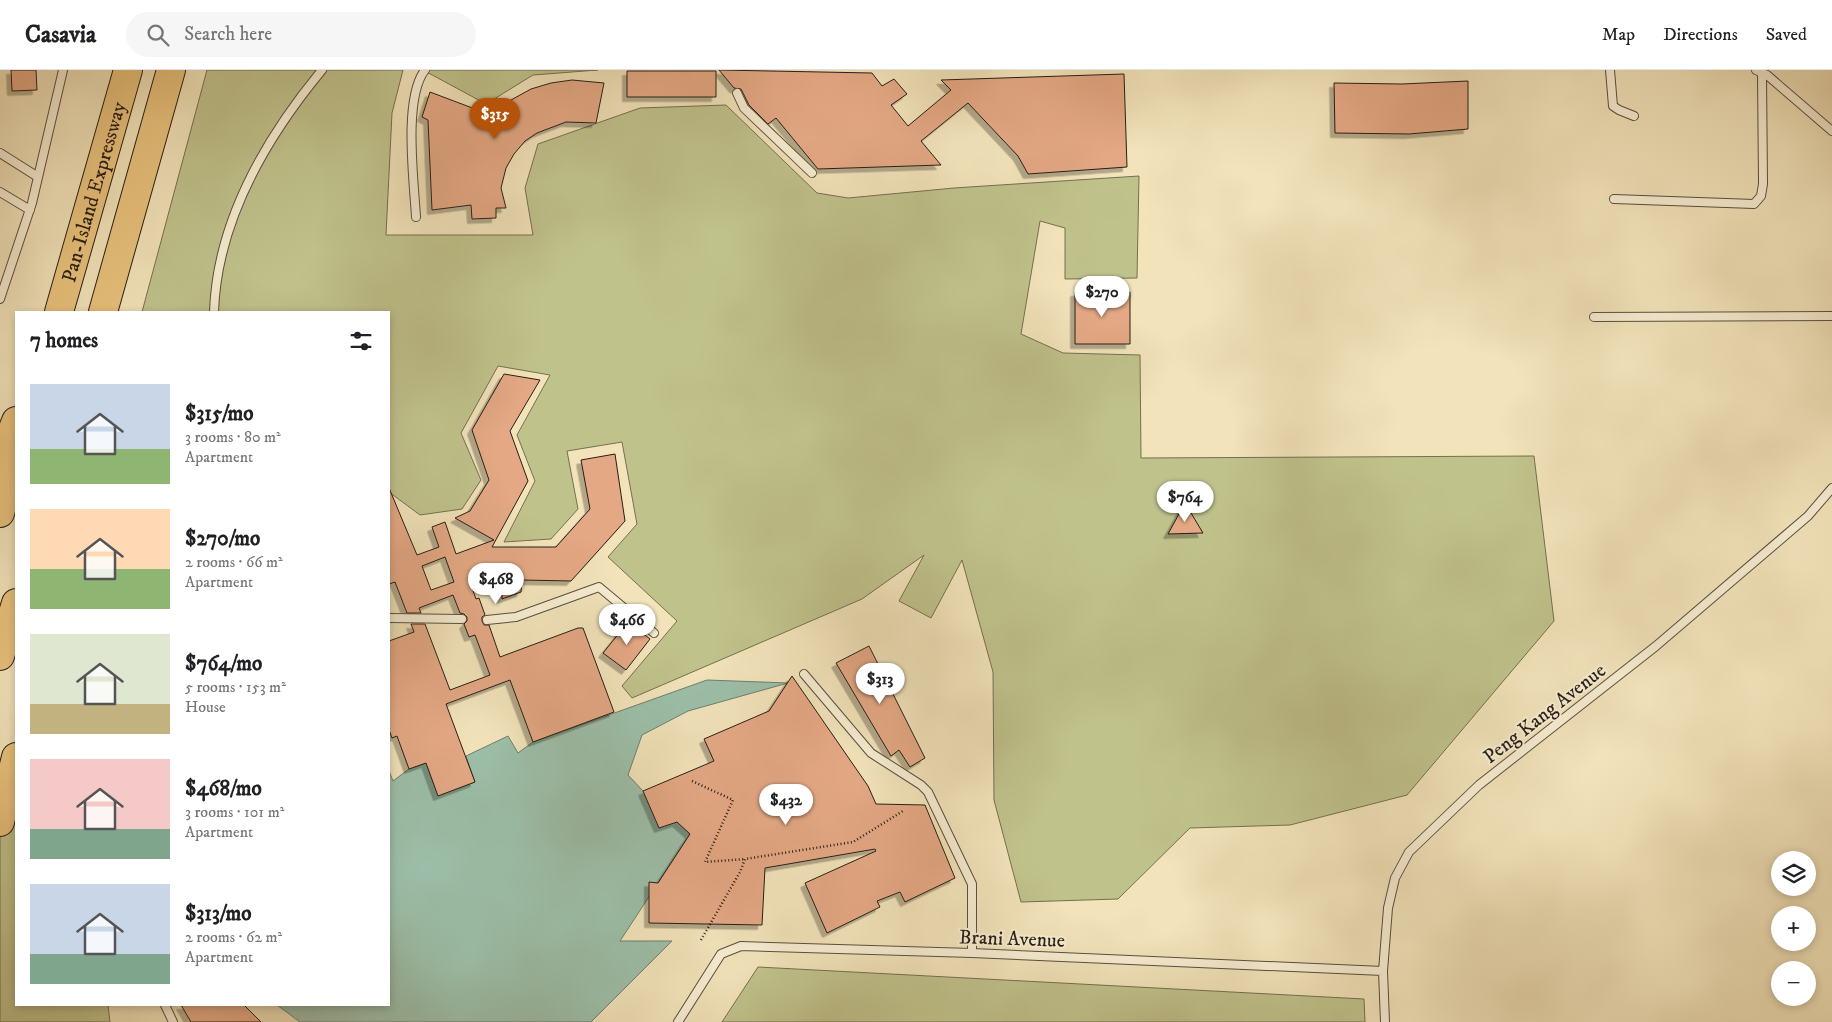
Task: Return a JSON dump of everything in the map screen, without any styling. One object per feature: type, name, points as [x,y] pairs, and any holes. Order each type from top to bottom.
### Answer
[{"type":"highway","name":"Pan-Island Expressway","points":[[59,311],[128,70]]},
{"type":"highway","name":"Pan-Island Expressway","points":[[103,311],[171,70]]},
{"type":"highway","points":[[0,462],[15,424]]},
{"type":"highway","points":[[0,513],[15,461]]},
{"type":"highway","points":[[0,656],[15,606]]},
{"type":"highway","points":[[0,822],[15,761]]},
{"type":"lane","points":[[0,299],[30,210],[63,70]]},
{"type":"lane","points":[[214,311],[215,284],[239,201],[252,172],[276,133],[322,70]]},
{"type":"lane","points":[[416,217],[411,118],[420,76],[425,70]]},
{"type":"lane","points":[[1610,70],[1613,106],[1634,116]]},
{"type":"lane","points":[[1614,198],[1754,204],[1761,196],[1762,184],[1759,71],[1768,75],[1832,131]]},
{"type":"lane","points":[[737,93],[744,108],[812,173]]},
{"type":"lane","points":[[0,153],[38,177]]},
{"type":"lane","points":[[0,192],[30,210]]},
{"type":"lane","points":[[1594,317],[1832,316]]},
{"type":"lane","name":"Peng Kang Avenue","points":[[1385,1022],[1383,971],[1388,908],[1395,878],[1409,852],[1479,785],[1656,646],[1808,516],[1832,488]]},
{"type":"lane","points":[[1824,497],[1832,502]]},
{"type":"lane","points":[[487,620],[516,617],[599,587],[654,633]]},
{"type":"lane","points":[[390,618],[462,619]]},
{"type":"lane","points":[[804,674],[871,753],[921,785],[928,792],[972,884],[972,953]]},
{"type":"lane","name":"Brani Avenue","points":[[678,1022],[721,954],[741,946],[972,953],[1383,971]]},
{"type":"lane","points":[[165,1006],[173,1022]]},
{"type":"path","points":[[692,781],[733,800],[705,862],[745,859],[853,842],[903,811]]},
{"type":"path","points":[[701,940],[740,872],[745,859]]},
{"type":"shaded area","points":[[207,70],[403,70],[392,113],[386,235],[533,235],[525,188],[538,144],[640,108],[726,105],[817,193],[848,198],[954,188],[1139,176],[1137,278],[1065,279],[1065,228],[1040,221],[1021,334],[1063,353],[1140,355],[1141,458],[1534,456],[1554,621],[1407,795],[1290,825],[1190,828],[1118,899],[1021,902],[994,800],[993,672],[962,560],[931,618],[899,601],[924,555],[862,599],[632,698],[622,686],[677,621],[608,557],[637,524],[622,442],[567,451],[578,509],[551,539],[504,542],[535,481],[517,435],[550,375],[498,366],[461,433],[481,480],[462,509],[420,515],[390,493],[390,311],[142,311]]},
{"type":"shaded area","points":[[423,70],[598,70],[533,75],[486,104]]},
{"type":"shaded area","points":[[707,680],[788,683],[688,711],[642,735],[628,775],[690,834],[620,941],[672,941],[591,1022],[300,1022],[278,1006],[390,1006],[390,774],[393,781],[409,769],[426,763],[438,795],[475,782],[466,756],[508,736],[518,753],[533,742]]},
{"type":"shaded area","points":[[15,743],[15,1006],[108,1006],[110,1022],[0,1022],[0,785]]},
{"type":"shaded area","points":[[758,967],[1364,999],[1365,1022],[722,1022]]},
{"type":"building","points":[[11,70],[36,70],[37,90],[12,91]]},
{"type":"building","points":[[719,70],[872,73],[882,86],[894,79],[907,94],[891,105],[908,126],[951,90],[941,80],[1124,74],[1127,167],[1028,174],[1018,156],[968,103],[921,141],[941,165],[818,169],[776,118],[768,124],[749,105],[741,89],[734,88]]},
{"type":"building","points":[[627,71],[716,71],[716,97],[627,97]]},
{"type":"building","points":[[572,80],[604,83],[596,123],[566,122],[537,133],[525,141],[514,154],[506,168],[501,188],[506,208],[496,208],[496,218],[472,219],[471,205],[432,210],[428,120],[422,117],[430,92],[491,115],[511,100],[531,89],[551,83]]},
{"type":"building","points":[[1468,81],[1468,129],[1409,134],[1335,133],[1334,83],[1402,84]]},
{"type":"building","points":[[1075,292],[1130,292],[1130,344],[1075,344]]},
{"type":"building","points":[[504,374],[540,380],[510,431],[528,481],[492,547],[556,547],[590,509],[581,460],[615,454],[625,521],[571,581],[522,580],[521,592],[502,599],[502,565],[468,577],[476,599],[479,598],[485,615],[482,617],[482,621],[484,625],[489,625],[500,657],[578,628],[583,628],[614,712],[533,742],[510,680],[446,704],[475,782],[438,796],[426,763],[409,769],[397,736],[392,738],[390,733],[390,641],[414,632],[411,624],[425,624],[450,690],[490,675],[475,635],[469,637],[464,624],[467,621],[467,617],[460,613],[453,595],[419,608],[421,613],[407,613],[395,582],[390,584],[390,490],[417,555],[439,547],[432,527],[445,522],[456,554],[494,540],[455,518],[470,511],[489,480],[472,430]],"holes":[[[445,557],[454,582],[431,590],[422,566]]]},
{"type":"building","points":[[1185,503],[1203,533],[1168,534]]},
{"type":"building","points":[[628,622],[650,639],[626,670],[603,653]]},
{"type":"building","points":[[869,646],[925,758],[910,767],[899,750],[891,756],[836,663]]},
{"type":"building","points":[[792,676],[868,786],[876,804],[925,805],[955,878],[905,902],[900,892],[877,901],[880,907],[827,933],[805,883],[876,851],[875,849],[765,868],[762,925],[649,923],[649,882],[658,883],[690,834],[677,822],[659,828],[643,791],[714,761],[704,739],[769,711]]},
{"type":"building","points":[[182,1006],[245,1006],[261,1022],[191,1022]]}]
